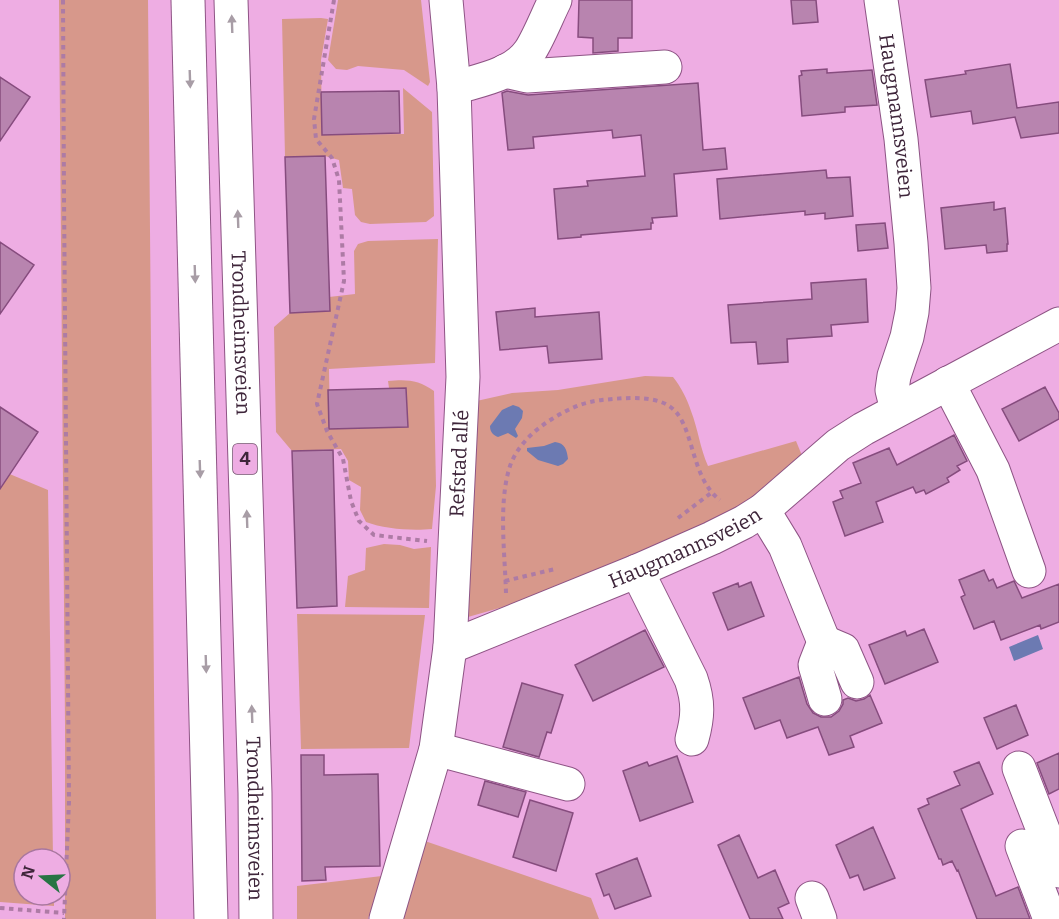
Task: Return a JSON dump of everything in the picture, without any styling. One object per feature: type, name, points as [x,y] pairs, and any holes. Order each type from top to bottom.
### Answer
[{"type":"main road","points":[[188,0],[212,919]]},
{"type":"main road","name":"Trondheimsveien","points":[[231,0],[254,770],[256,919]]},
{"type":"main road","name":"Refstad allé","points":[[386,919],[436,749],[450,647],[463,376],[454,88],[446,0]]},
{"type":"main road","points":[[454,88],[505,72],[519,63],[530,52],[555,0]]},
{"type":"main road","name":"Haugmannsveien","points":[[881,0],[901,139],[912,243],[914,288],[909,328],[892,390],[897,410]]},
{"type":"main road","points":[[505,72],[527,76],[665,67]]},
{"type":"main road","name":"Haugmannsveien","points":[[450,647],[712,538],[753,516],[838,445],[863,429],[1059,324]]},
{"type":"main road","points":[[958,377],[1000,443],[1035,559]]},
{"type":"main road","points":[[753,516],[785,546],[824,642],[815,665],[825,699]]},
{"type":"main road","points":[[637,571],[691,680],[696,695],[696,723],[692,739]]},
{"type":"main road","points":[[824,642],[843,650],[857,682]]},
{"type":"main road","points":[[436,749],[568,784]]},
{"type":"main road","points":[[1018,768],[1059,871]]},
{"type":"main road","points":[[1022,846],[1050,919]]},
{"type":"path","points":[[63,0],[69,802],[64,919]]},
{"type":"path","points":[[334,0],[314,119],[316,139],[332,158],[339,180],[344,280],[317,404],[327,431],[343,459],[351,501],[359,521],[374,535],[455,543]]},
{"type":"path","points":[[507,624],[503,519],[504,497],[510,465],[523,443],[542,425],[570,408],[588,401],[636,398],[669,405],[677,412],[685,428],[700,472],[711,493],[730,508],[753,516]]},
{"type":"path","points":[[676,519],[711,493]]},
{"type":"path","points":[[506,581],[560,568]]},
{"type":"path","points":[[0,908],[64,913]]},
{"type":"shaded area","points":[[59,0],[148,0],[156,919],[65,919],[65,907],[72,907],[72,847],[65,847]]},
{"type":"shaded area","points":[[338,0],[421,0],[430,82],[428,86],[404,70],[358,66],[347,70],[336,69],[328,60]]},
{"type":"shaded area","points":[[282,19],[328,19],[321,60],[322,135],[404,134],[403,88],[432,112],[434,216],[426,222],[370,224],[361,222],[355,215],[352,189],[343,188],[339,160],[325,156],[285,157]]},
{"type":"shaded area","points":[[438,239],[435,363],[329,369],[330,429],[407,427],[406,388],[389,388],[388,381],[412,381],[434,391],[436,486],[432,529],[390,528],[366,522],[360,510],[361,487],[349,480],[348,461],[341,449],[292,451],[276,432],[274,327],[290,313],[329,311],[329,297],[355,294],[354,251],[358,244],[368,241]]},
{"type":"shaded area","points":[[645,376],[673,377],[676,381],[684,393],[708,466],[796,441],[803,458],[734,518],[528,600],[468,617],[465,598],[472,402],[512,393],[558,390]]},
{"type":"shaded area","points":[[0,470],[48,490],[53,847],[12,847],[12,903],[0,902]]},
{"type":"shaded area","points":[[384,544],[414,549],[431,547],[429,608],[345,607],[348,576],[365,570],[366,548]]},
{"type":"shaded area","points":[[297,614],[425,615],[409,748],[301,749]]},
{"type":"shaded area","points":[[422,840],[591,898],[599,919],[398,919]]},
{"type":"shaded area","points":[[382,876],[368,919],[297,919],[297,886]]},
{"type":"water","points":[[513,405],[523,411],[522,418],[515,429],[518,436],[516,438],[508,433],[496,436],[491,432],[490,426],[502,410]]},
{"type":"water","points":[[555,442],[565,448],[568,459],[558,466],[538,460],[527,451],[527,448]]},
{"type":"water","points":[[1038,635],[1043,649],[1014,661],[1009,647]]},
{"type":"building","points":[[579,0],[632,0],[632,38],[618,38],[618,51],[593,53],[593,38],[578,37]]},
{"type":"building","points":[[791,0],[816,0],[818,22],[793,24]]},
{"type":"building","points":[[1010,64],[1017,108],[1059,102],[1059,133],[1021,138],[1015,117],[973,124],[971,111],[931,117],[925,80]]},
{"type":"building","points":[[827,69],[827,73],[872,70],[877,105],[845,107],[845,112],[802,116],[799,76],[802,75],[801,71]]},
{"type":"building","points":[[0,77],[30,97],[0,141]]},
{"type":"building","points":[[698,83],[703,150],[725,148],[727,169],[674,174],[677,216],[652,218],[651,229],[558,239],[554,189],[588,186],[587,181],[645,176],[641,135],[613,138],[612,130],[533,137],[534,148],[508,150],[502,93],[507,91],[528,95]]},
{"type":"building","points":[[399,91],[400,133],[322,135],[321,92]]},
{"type":"building","points":[[325,156],[330,311],[290,313],[285,157]]},
{"type":"building","points":[[826,170],[827,178],[850,177],[853,216],[825,219],[825,213],[805,215],[805,211],[720,219],[717,179]]},
{"type":"building","points":[[994,202],[994,210],[1005,208],[1007,251],[987,253],[986,245],[945,249],[941,208]]},
{"type":"building","points":[[885,223],[888,248],[858,251],[856,225]]},
{"type":"building","points":[[0,242],[34,265],[0,314]]},
{"type":"building","points":[[866,279],[868,322],[831,325],[832,336],[787,339],[788,362],[758,364],[756,342],[731,343],[728,305],[812,299],[811,283]]},
{"type":"building","points":[[535,308],[535,317],[599,312],[602,359],[549,363],[547,346],[500,350],[496,312]]},
{"type":"building","points":[[1045,387],[1059,413],[1059,419],[1019,441],[1002,409]]},
{"type":"building","points":[[406,388],[408,427],[329,429],[328,390]]},
{"type":"building","points":[[0,407],[38,432],[0,489]]},
{"type":"building","points":[[954,435],[967,461],[957,466],[960,470],[947,478],[949,482],[926,494],[924,490],[916,493],[913,487],[876,502],[883,522],[845,536],[833,502],[843,498],[840,491],[861,483],[853,463],[889,448],[897,465]]},
{"type":"building","points":[[333,450],[337,606],[297,608],[292,451]]},
{"type":"building","points":[[984,570],[989,581],[993,579],[997,588],[1014,581],[1022,598],[1059,584],[1059,622],[1041,629],[1040,625],[1001,640],[994,621],[974,629],[961,597],[965,595],[959,580]]},
{"type":"building","points":[[751,582],[764,616],[728,630],[713,593],[738,583],[739,587]]},
{"type":"building","points":[[924,629],[938,662],[885,684],[869,645],[905,631],[907,636]]},
{"type":"building","points":[[645,630],[664,667],[593,701],[575,665]]},
{"type":"building","points":[[799,677],[807,704],[813,713],[821,717],[831,717],[839,711],[843,700],[848,698],[856,701],[870,695],[882,723],[850,736],[854,747],[829,755],[818,727],[787,738],[780,720],[755,729],[743,698]]},
{"type":"building","points":[[522,683],[563,695],[551,733],[547,732],[539,757],[503,747]]},
{"type":"building","points":[[1016,705],[1028,735],[997,749],[984,718]]},
{"type":"building","points":[[1059,753],[1059,789],[1049,794],[1037,763]]},
{"type":"building","points":[[301,755],[324,755],[324,775],[378,774],[380,866],[325,867],[326,880],[302,881]]},
{"type":"building","points":[[677,756],[693,802],[640,821],[623,771],[647,762],[649,766]]},
{"type":"building","points":[[979,762],[993,794],[961,809],[996,896],[1018,887],[1030,919],[977,919],[958,870],[952,861],[943,865],[939,859],[918,809],[929,804],[927,799],[960,785],[954,772]]},
{"type":"building","points":[[485,781],[526,792],[518,817],[478,805]]},
{"type":"building","points":[[530,800],[573,813],[556,871],[513,857]]},
{"type":"building","points":[[873,827],[895,878],[864,890],[858,875],[850,878],[836,845]]},
{"type":"building","points":[[739,835],[758,878],[775,870],[789,903],[778,908],[783,919],[750,919],[718,845]]},
{"type":"building","points":[[637,858],[651,896],[615,909],[609,894],[604,896],[596,874]]}]
